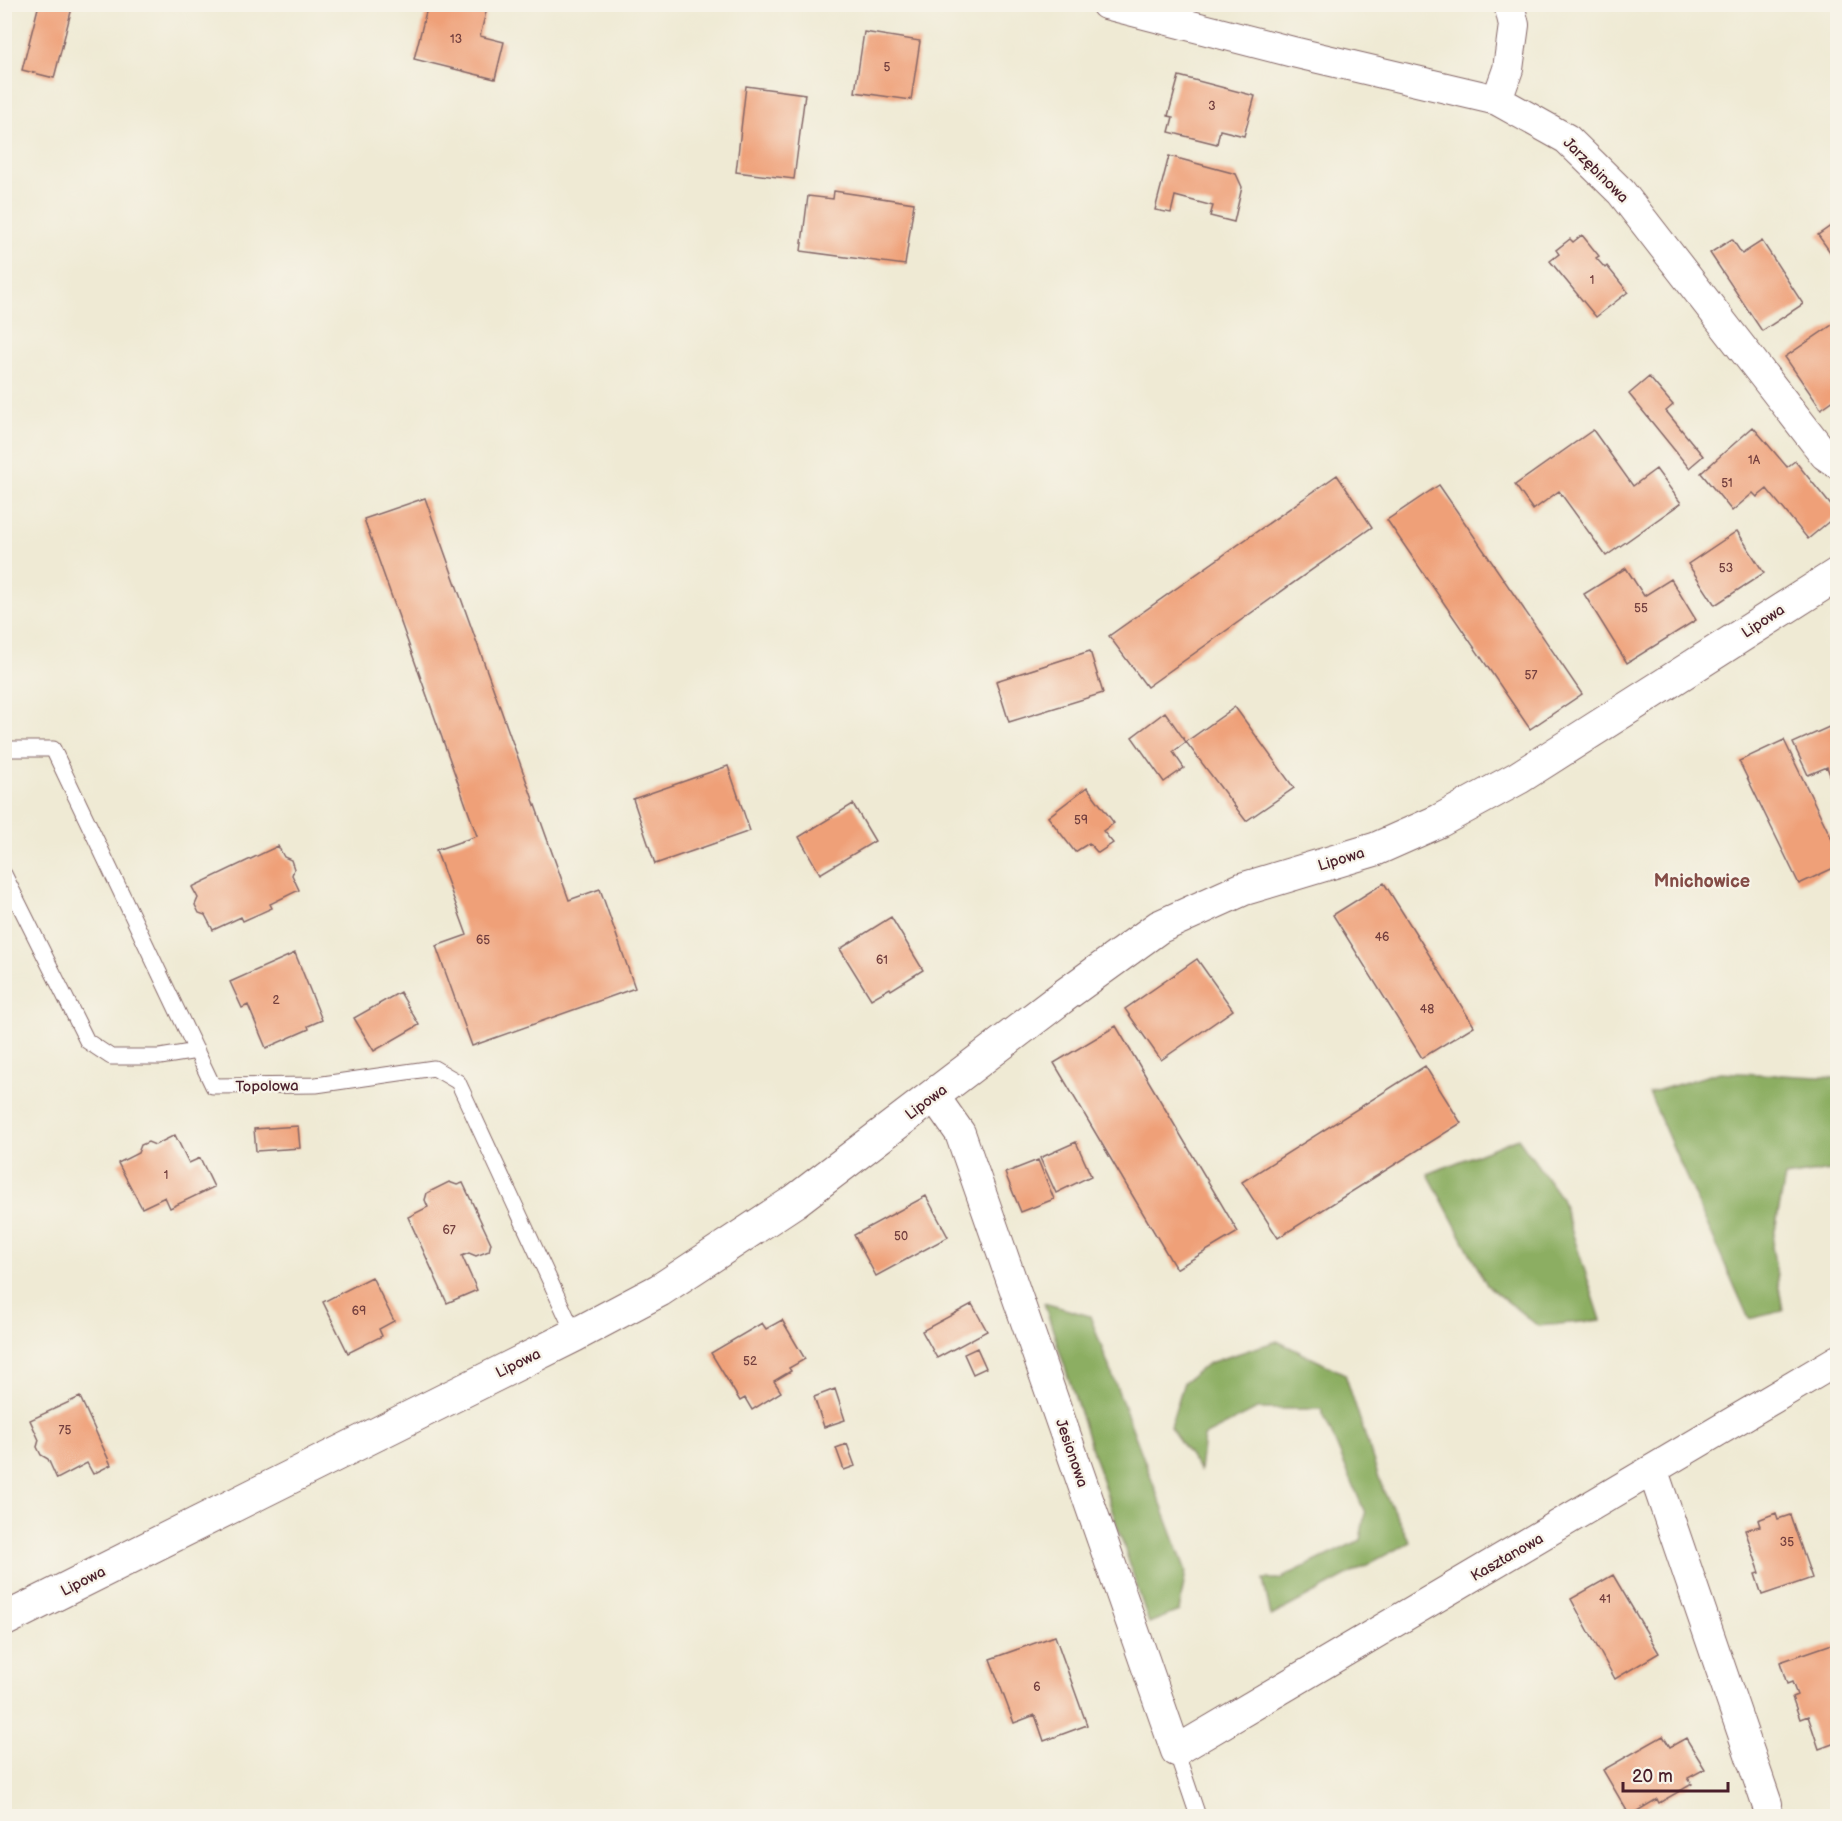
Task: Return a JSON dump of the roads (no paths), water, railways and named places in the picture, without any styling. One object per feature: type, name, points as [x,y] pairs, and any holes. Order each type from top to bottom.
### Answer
[{"type":"street","name":"Jarzębinowa","points":[[1106,4],[1304,55],[1497,100],[1568,139],[1621,192],[1825,455],[1838,464]]},
{"type":"street","points":[[1497,100],[1508,69],[1514,25],[1509,4]]},
{"type":"street","name":"Lipowa","points":[[4,1620],[660,1290],[795,1201],[1065,995],[1160,927],[1243,889],[1376,849],[1439,821],[1518,778],[1838,574]]},
{"type":"street","name":"Jesionowa","points":[[934,1096],[960,1132],[1176,1751]]},
{"type":"street","name":"Kasztanowa","points":[[1176,1751],[1838,1360]]},
{"type":"street","points":[[1653,1471],[1767,1804]]},
{"type":"lane","name":"Topolowa","points":[[4,749],[53,749],[213,1086],[316,1085],[434,1068],[458,1082],[574,1335]]},
{"type":"lane","points":[[4,874],[87,1041],[111,1057],[160,1058],[197,1051]]},
{"type":"lane","name":"Jesionowa","points":[[1176,1751],[1198,1816]]},
{"type":"district","name":"Mnichowice","points":[[1702,881]]}]
